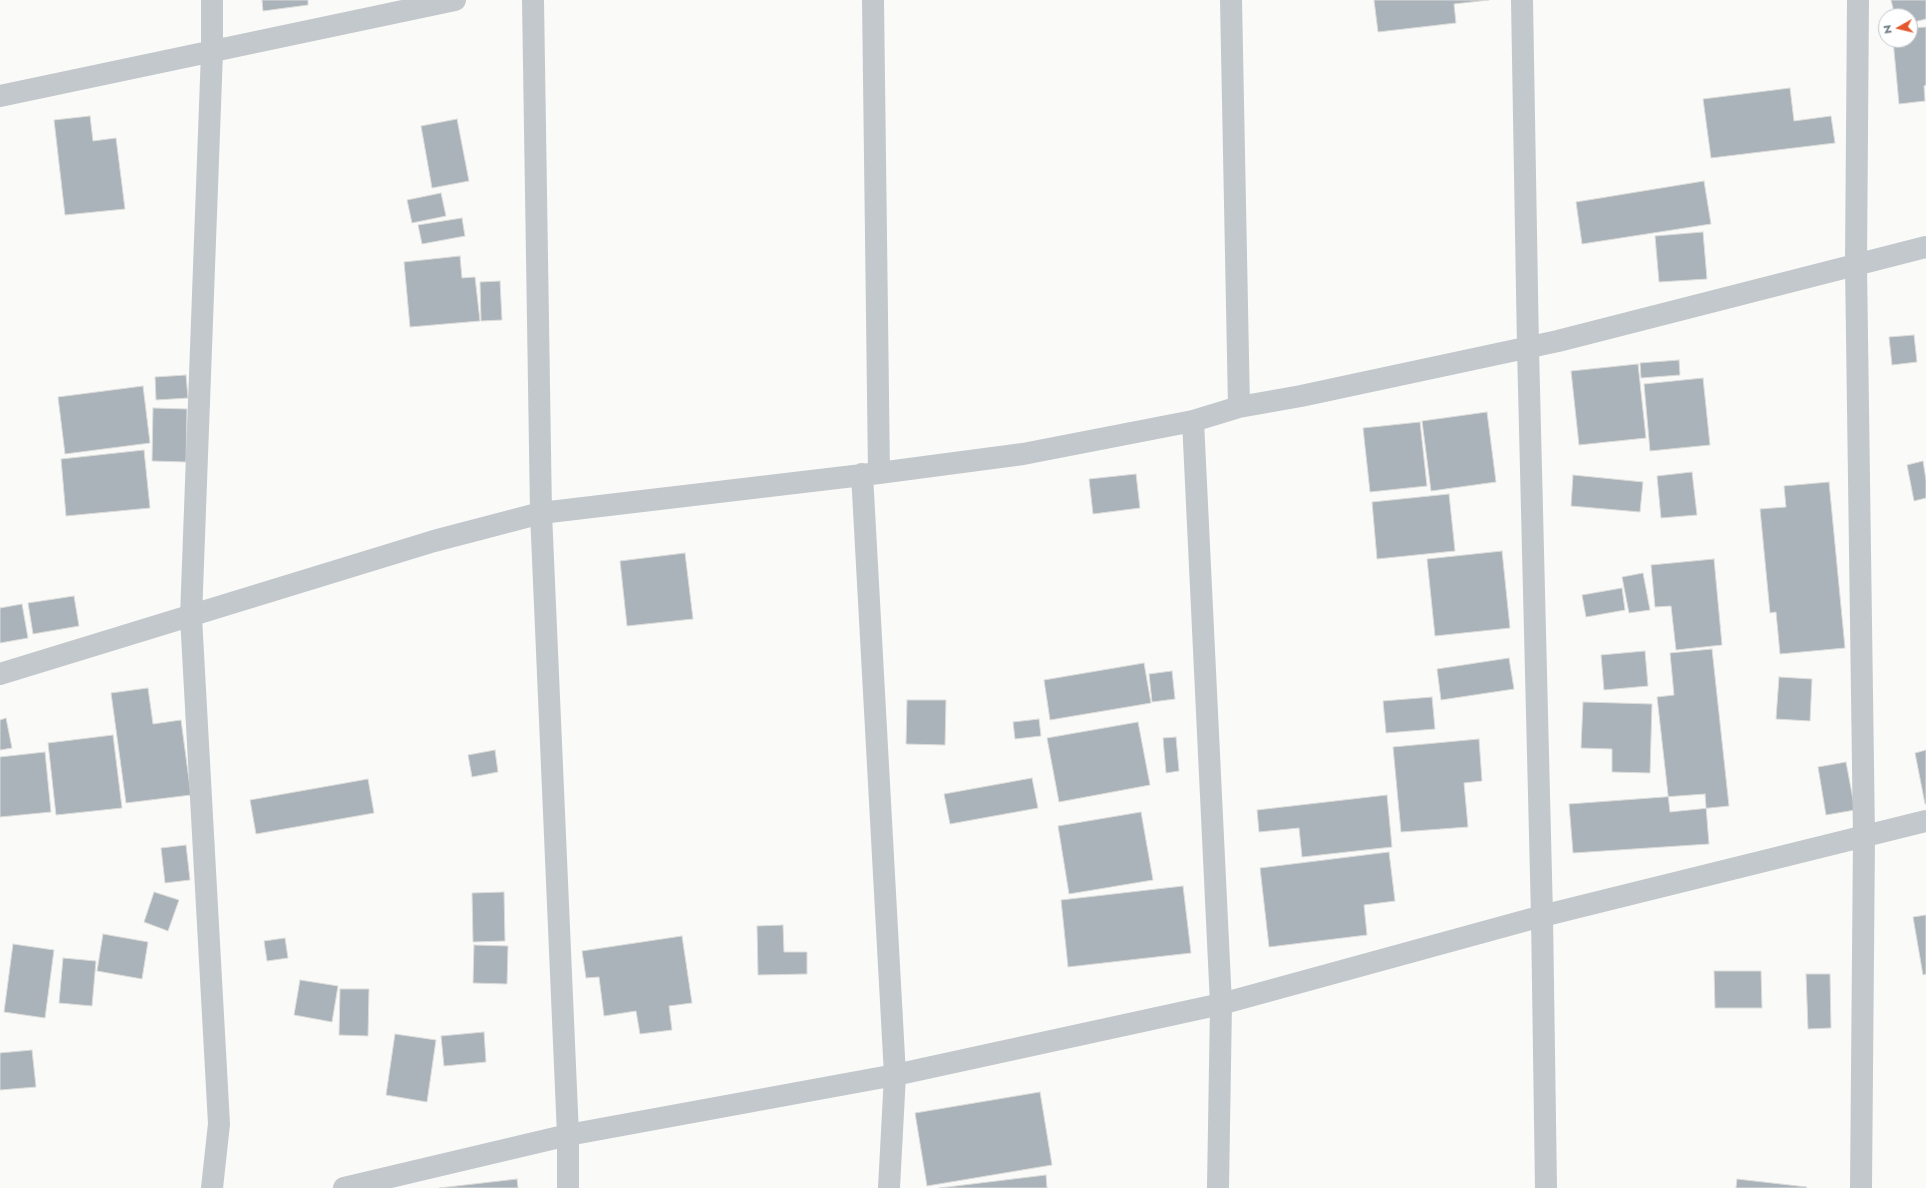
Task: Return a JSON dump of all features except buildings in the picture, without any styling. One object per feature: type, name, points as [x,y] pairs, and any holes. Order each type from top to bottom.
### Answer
[{"type":"street","points":[[212,0],[212,52],[191,617],[218,1124],[212,1188]]},
{"type":"street","points":[[0,96],[455,0]]},
{"type":"street","points":[[533,0],[540,512],[568,1135],[568,1188]]},
{"type":"street","points":[[874,0],[870,474],[894,1075],[889,1188]]},
{"type":"street","points":[[1231,0],[1239,407]]},
{"type":"street","points":[[1522,0],[1528,348],[1542,916],[1546,1188]]},
{"type":"street","points":[[1858,0],[1856,264],[1864,837],[1861,1188]]},
{"type":"street","points":[[0,674],[191,617],[434,541],[540,512],[870,474],[1023,454],[1193,421],[1239,407],[1301,396],[1528,348],[1926,247]]},
{"type":"street","points":[[1193,421],[1221,1004],[1218,1188]]},
{"type":"street","points":[[344,1188],[568,1135],[894,1075],[1221,1004],[1542,916],[1926,821]]}]
